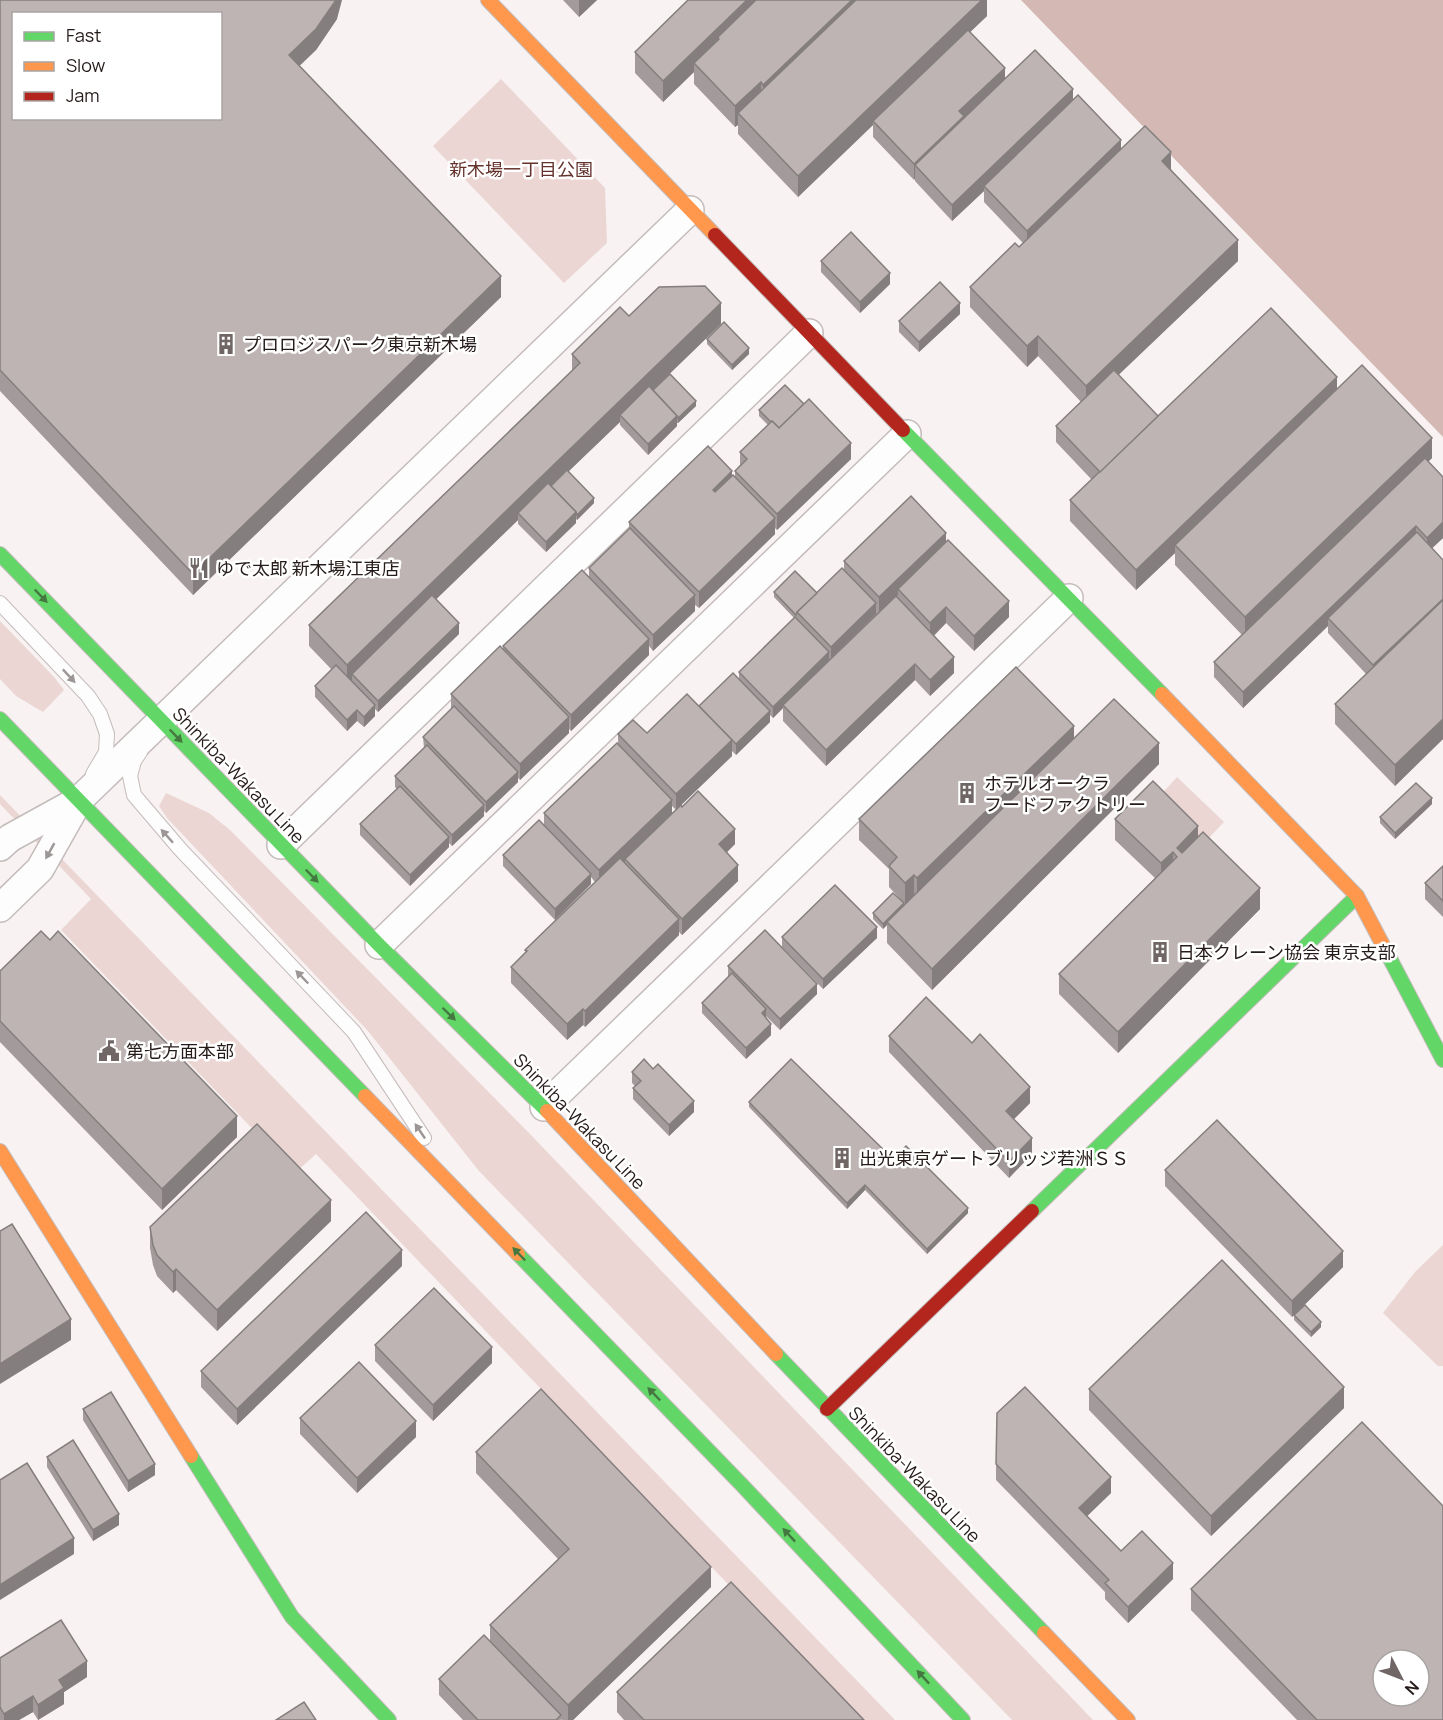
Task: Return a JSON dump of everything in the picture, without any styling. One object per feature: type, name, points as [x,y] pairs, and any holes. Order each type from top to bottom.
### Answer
[{"type":"street","points":[[488,0],[1357,896],[1443,1060]]},
{"type":"street","points":[[0,847],[10,838],[79,800],[690,210]]},
{"type":"street","points":[[281,845],[809,333]]},
{"type":"street","points":[[379,945],[907,434]]},
{"type":"street","name":"Shinkiba-Wakasu Line","points":[[0,554],[379,945],[544,1107],[827,1409],[1128,1720]]},
{"type":"street","points":[[544,1107],[1069,598]]},
{"type":"street","points":[[0,719],[741,1484],[963,1720]]},
{"type":"street","points":[[0,908],[40,869],[79,800]]},
{"type":"street","points":[[827,1409],[1357,896]]},
{"type":"street","points":[[0,1151],[292,1617],[388,1720]]},
{"type":"lane","points":[[0,603],[88,696],[100,714],[107,734],[106,752],[79,800]]},
{"type":"lane","points":[[160,720],[134,761],[130,776],[134,795],[180,849],[354,1032],[464,1197]]},
{"type":"green space","name":"新木場一丁目公園","points":[[501,79],[605,188],[607,243],[564,283],[433,146]]},
{"type":"green space","points":[[0,621],[64,690],[43,712],[16,696],[0,679]]},
{"type":"green space","points":[[1177,777],[1224,822],[1203,844],[1156,800]]},
{"type":"green space","points":[[166,793],[209,813],[230,830],[529,1133],[1093,1720],[1012,1720],[479,1171],[368,1031],[167,818],[159,806]]},
{"type":"green space","points":[[0,795],[895,1720],[858,1720],[316,1154],[295,1173],[61,930],[91,899],[0,804]]},
{"type":"green space","points":[[1443,1245],[1443,1366],[1438,1366],[1383,1313],[1415,1272]]},
{"type":"shaded area","points":[[1021,0],[1443,0],[1443,437]]},
{"type":"building","name":"プロロジスパーク東京新木場","points":[[0,0],[336,0],[316,29],[289,55],[501,276],[193,574],[0,370]]},
{"type":"building","points":[[688,0],[747,0],[663,81],[635,52]]},
{"type":"building","points":[[756,0],[852,0],[763,85],[761,82],[735,106],[694,63]]},
{"type":"building","points":[[856,0],[982,0],[798,176],[738,113]]},
{"type":"building","points":[[968,30],[1005,68],[959,111],[964,116],[914,164],[873,121]]},
{"type":"building","points":[[1035,50],[1073,89],[952,205],[915,165]]},
{"type":"building","points":[[1078,95],[1121,140],[1027,231],[984,186]]},
{"type":"building","points":[[1145,126],[1171,152],[1162,161],[1238,240],[1086,386],[1038,336],[1027,346],[970,287],[1015,243],[1019,247]]},
{"type":"building","points":[[851,232],[890,273],[860,302],[821,261]]},
{"type":"building","points":[[940,282],[960,303],[919,342],[899,321]]},
{"type":"building","points":[[705,286],[721,303],[347,665],[309,625],[580,363],[572,354],[620,307],[629,316],[659,287]]},
{"type":"building","points":[[1271,308],[1337,377],[1136,570],[1070,500]]},
{"type":"building","points":[[724,322],[749,348],[732,365],[707,339]]},
{"type":"building","points":[[1362,365],[1432,438],[1245,617],[1175,545]]},
{"type":"building","points":[[1114,370],[1158,416],[1100,472],[1056,426]]},
{"type":"building","points":[[670,374],[696,401],[678,418],[653,390]]},
{"type":"building","points":[[785,385],[804,404],[779,428],[759,410]]},
{"type":"building","points":[[649,386],[677,416],[648,444],[620,415]]},
{"type":"building","points":[[809,399],[851,443],[777,514],[735,471],[747,459],[740,452],[772,421],[779,428]]},
{"type":"building","points":[[708,446],[732,471],[713,490],[715,492],[733,475],[775,518],[699,592],[629,522]]},
{"type":"building","points":[[1425,458],[1443,477],[1443,522],[1427,538],[1416,526],[1243,692],[1214,662]]},
{"type":"building","points":[[567,470],[594,498],[577,515],[551,486]]},
{"type":"building","points":[[548,483],[576,512],[546,542],[518,513]]},
{"type":"building","points":[[911,496],[946,533],[879,597],[844,561]]},
{"type":"building","points":[[630,528],[695,595],[653,635],[589,568]]},
{"type":"building","points":[[1417,532],[1443,560],[1443,599],[1373,665],[1328,618]]},
{"type":"building","points":[[948,540],[1009,601],[974,636],[946,607],[930,623],[898,589]]},
{"type":"building","points":[[842,568],[876,603],[831,647],[797,612]]},
{"type":"building","points":[[582,570],[649,639],[571,715],[503,646]]},
{"type":"building","points":[[795,571],[817,593],[796,615],[774,592]]},
{"type":"building","points":[[432,595],[459,623],[378,701],[352,674]]},
{"type":"building","points":[[896,596],[954,657],[930,680],[915,664],[826,750],[783,705]]},
{"type":"building","points":[[1443,600],[1443,719],[1395,765],[1335,704]]},
{"type":"building","points":[[795,617],[829,652],[773,707],[739,672]]},
{"type":"building","points":[[500,646],[569,717],[520,764],[451,694]]},
{"type":"building","points":[[336,665],[375,705],[364,717],[357,710],[347,720],[315,686]]},
{"type":"building","name":"ホテルオークラ フードファクトリー","points":[[1016,667],[1074,726],[917,878],[914,875],[905,883],[889,866],[897,857],[859,819]]},
{"type":"building","points":[[733,673],[770,711],[736,744],[699,706]]},
{"type":"building","points":[[687,694],[732,740],[676,794],[618,734],[633,720],[647,733]]},
{"type":"building","points":[[1114,699],[1159,743],[932,969],[887,922]]},
{"type":"building","points":[[454,706],[518,772],[486,802],[423,737]]},
{"type":"building","points":[[617,743],[672,800],[599,870],[544,813]]},
{"type":"building","points":[[427,745],[484,805],[452,835],[395,776]]},
{"type":"building","name":"日本クレーン協会 東京支部","points":[[1153,781],[1198,826],[1177,848],[1182,853],[1203,832],[1260,888],[1118,1032],[1059,974],[1177,857],[1173,852],[1161,863],[1115,819]]},
{"type":"building","points":[[1416,783],[1432,798],[1395,833],[1380,817]]},
{"type":"building","points":[[400,786],[449,837],[410,875],[360,824]]},
{"type":"building","points":[[698,791],[735,829],[719,844],[738,865],[682,919],[625,859]]},
{"type":"building","points":[[539,820],[591,874],[555,909],[503,855]]},
{"type":"building","points":[[620,858],[679,919],[585,1011],[583,1009],[567,1024],[511,967],[527,951],[525,950]]},
{"type":"building","points":[[1443,866],[1443,901],[1425,883]]},
{"type":"building","points":[[835,885],[877,927],[823,979],[782,937]]},
{"type":"building","points":[[893,893],[904,903],[883,924],[873,913]]},
{"type":"building","points":[[765,930],[817,984],[780,1019],[728,966]]},
{"type":"building","points":[[41,931],[50,940],[58,931],[237,1116],[162,1189],[0,1021],[0,971]]},
{"type":"building","points":[[732,973],[766,1009],[762,1013],[771,1024],[746,1048],[702,1003]]},
{"type":"building","points":[[926,997],[972,1043],[980,1034],[1030,1087],[1006,1111],[1032,1138],[1009,1162],[889,1036]]},
{"type":"building","points":[[644,1059],[653,1069],[658,1064],[694,1101],[669,1125],[633,1088],[641,1081],[632,1072]]},
{"type":"building","name":"出光東京ゲートブリッジ若洲ＳＳ","points":[[791,1059],[893,1159],[906,1146],[968,1208],[927,1249],[865,1185],[847,1203],[749,1102]]},
{"type":"building","points":[[1217,1120],[1343,1251],[1292,1301],[1165,1170]]},
{"type":"building","points":[[257,1124],[331,1200],[217,1310],[176,1269],[173,1272],[157,1255],[150,1227]]},
{"type":"building","points":[[366,1212],[402,1250],[237,1409],[201,1371]]},
{"type":"building","points":[[12,1224],[71,1319],[0,1364],[0,1231]]},
{"type":"building","points":[[1222,1260],[1344,1387],[1211,1516],[1089,1389]]},
{"type":"building","points":[[434,1288],[492,1347],[433,1405],[375,1345]]},
{"type":"building","points":[[1305,1305],[1321,1322],[1311,1332],[1294,1315]]},
{"type":"building","points":[[359,1362],[416,1421],[357,1478],[300,1418]]},
{"type":"building","points":[[1025,1387],[1111,1477],[1079,1508],[1121,1551],[1142,1531],[1173,1563],[1128,1607],[1105,1583],[1109,1580],[996,1464],[997,1413]]},
{"type":"building","points":[[541,1389],[711,1567],[568,1705],[490,1625],[569,1549],[476,1452]]},
{"type":"building","points":[[111,1392],[155,1464],[128,1481],[83,1409]]},
{"type":"building","points":[[1362,1422],[1443,1506],[1443,1720],[1317,1720],[1191,1589]]},
{"type":"building","points":[[73,1440],[119,1514],[93,1530],[47,1457]]},
{"type":"building","points":[[27,1463],[74,1538],[0,1585],[0,1480]]},
{"type":"building","points":[[731,1582],[864,1720],[644,1720],[617,1692]]},
{"type":"building","points":[[61,1620],[87,1661],[59,1680],[64,1688],[38,1705],[33,1696],[4,1714],[0,1707],[0,1658]]},
{"type":"building","points":[[484,1635],[561,1715],[556,1720],[478,1720],[439,1679]]},
{"type":"building","points":[[304,1702],[316,1720],[276,1720]]},
{"type":"traffic: fast","points":[[903,430],[1162,694]]},
{"type":"traffic: fast","points":[[0,554],[379,945],[547,1111]]},
{"type":"traffic: fast","points":[[0,719],[365,1096]]},
{"type":"traffic: fast","points":[[1032,1211],[1357,896]]},
{"type":"traffic: fast","points":[[1386,951],[1443,1060]]},
{"type":"traffic: fast","points":[[518,1254],[741,1484],[963,1720]]},
{"type":"traffic: fast","points":[[776,1354],[1044,1633]]},
{"type":"traffic: fast","points":[[191,1456],[292,1617],[389,1720]]},
{"type":"traffic: slow","points":[[488,0],[715,235]]},
{"type":"traffic: slow","points":[[1162,694],[1357,896],[1386,951]]},
{"type":"traffic: slow","points":[[365,1096],[518,1254]]},
{"type":"traffic: slow","points":[[547,1111],[776,1354]]},
{"type":"traffic: slow","points":[[0,1151],[191,1456]]},
{"type":"traffic: slow","points":[[1044,1633],[1128,1720]]},
{"type":"traffic: jam","points":[[715,235],[903,430]]},
{"type":"traffic: jam","points":[[827,1409],[1032,1211]]},
{"type":"place","name":"プロロジスパーク東京新木場","points":[[226,344]]},
{"type":"place","name":"ゆで太郎 新木場江東店","points":[[199,568]]},
{"type":"place","name":"ホテルオークラ フードファクトリー","points":[[967,793]]},
{"type":"place","name":"日本クレーン協会 東京支部","points":[[1160,952]]},
{"type":"place","name":"第七方面本部","points":[[109,1051]]},
{"type":"place","name":"出光東京ゲートブリッジ若洲ＳＳ","points":[[842,1158]]}]
